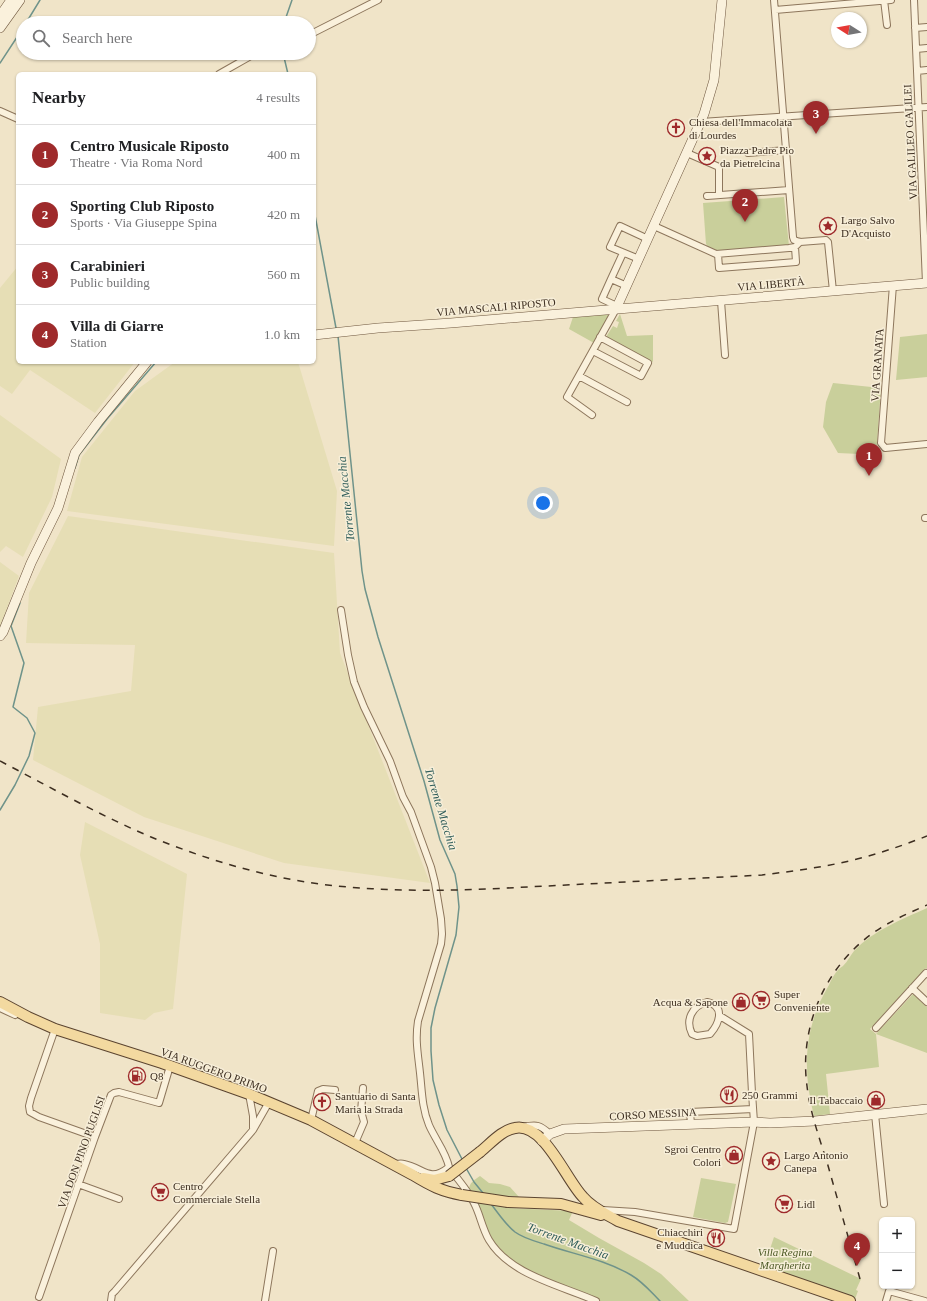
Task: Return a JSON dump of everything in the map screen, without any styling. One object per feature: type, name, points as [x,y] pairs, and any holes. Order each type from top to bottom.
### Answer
[{"type":"main road","name":"VIA RUGGERO PRIMO","points":[[0,1002],[28,1018],[55,1029],[170,1066],[269,1102],[311,1120],[413,1175]]},
{"type":"main road","points":[[413,1175],[434,1180],[480,1152],[503,1133],[520,1127],[528,1129],[546,1138],[576,1190],[589,1203],[618,1221]]},
{"type":"main road","points":[[449,1172],[444,1185],[457,1194]]},
{"type":"main road","points":[[413,1175],[436,1188],[457,1194],[508,1202],[580,1204],[582,1201],[582,1196]]},
{"type":"main road","points":[[561,1204],[618,1221],[850,1301]]},
{"type":"street","points":[[0,16],[11,0]]},
{"type":"street","points":[[0,28],[20,0]]},
{"type":"street","points":[[316,31],[378,0]]},
{"type":"street","points":[[592,415],[567,397],[617,308],[701,122],[714,80],[722,0]]},
{"type":"street","points":[[774,0],[793,237],[794,240],[800,242],[826,240],[828,242],[833,291]]},
{"type":"street","points":[[775,10],[887,0],[887,25]]},
{"type":"street","name":"VIA GALILEO GALILEI","points":[[914,0],[918,107],[925,206],[927,283]]},
{"type":"street","points":[[915,28],[927,27]]},
{"type":"street","points":[[916,49],[927,48]]},
{"type":"street","points":[[223,72],[244,60]]},
{"type":"street","points":[[917,71],[927,70]]},
{"type":"street","points":[[701,122],[927,107]]},
{"type":"street","points":[[0,111],[16,118]]},
{"type":"street","points":[[748,153],[786,150]]},
{"type":"street","points":[[687,152],[719,167],[719,195]]},
{"type":"street","points":[[707,196],[789,190]]},
{"type":"street","points":[[639,259],[610,247],[620,226],[648,239]]},
{"type":"street","points":[[654,226],[716,254],[789,248],[795,247],[800,242]]},
{"type":"street","points":[[718,254],[719,268],[796,262],[795,247]]},
{"type":"street","points":[[617,308],[602,299],[623,252]]},
{"type":"street","points":[[612,279],[627,286]]},
{"type":"street","name":"VIA LIBERTÀ","points":[[617,308],[721,301],[927,283]]},
{"type":"street","name":"VIA GRANATA","points":[[893,285],[881,443],[885,448],[927,444]]},
{"type":"street","points":[[721,301],[725,355]]},
{"type":"street","name":"VIA MASCALI RIPOSTO","points":[[316,335],[378,328],[458,323],[617,308]]},
{"type":"street","points":[[593,350],[641,376],[648,363],[600,337]]},
{"type":"street","points":[[0,636],[31,563],[58,508],[75,453],[145,364]]},
{"type":"street","points":[[579,376],[627,402]]},
{"type":"street","points":[[341,610],[354,682],[390,760],[403,797],[411,812],[431,867],[435,884],[442,934],[441,944],[418,1021],[416,1048],[422,1099],[426,1116],[448,1161],[449,1172],[473,1202],[488,1240],[510,1263],[524,1272],[596,1301]]},
{"type":"street","points":[[876,1028],[926,973],[927,974]]},
{"type":"street","points":[[912,988],[927,1002]]},
{"type":"street","points":[[599,1210],[635,1212],[734,1229],[757,1122],[753,1109],[749,1034],[720,1016],[717,1007],[713,1003],[707,1002],[702,1004],[694,1009],[689,1017],[690,1030],[692,1034],[697,1036],[710,1034],[718,1023],[720,1016]]},
{"type":"street","points":[[0,1008],[15,1015],[28,1018]]},
{"type":"street","points":[[55,1029],[31,1098],[29,1106],[30,1112],[39,1117],[95,1137]]},
{"type":"street","name":"VIA DON PINO PUGLISI","points":[[39,1297],[78,1184],[111,1095],[119,1092],[159,1103],[170,1066]]},
{"type":"street","points":[[355,1143],[364,1122],[361,1111],[363,1088]]},
{"type":"street","points":[[311,1120],[318,1091],[323,1089],[335,1090]]},
{"type":"street","points":[[249,1094],[253,1116],[253,1130]]},
{"type":"street","points":[[110,1301],[112,1294],[253,1130],[269,1102]]},
{"type":"street","points":[[691,1124],[690,1112],[753,1109]]},
{"type":"street","name":"CORSO MESSINA","points":[[546,1138],[564,1130],[691,1124],[837,1120],[857,1116],[927,1109]]},
{"type":"street","points":[[875,1114],[884,1204]]},
{"type":"street","points":[[393,1164],[404,1164],[425,1173],[439,1174],[449,1172]]},
{"type":"street","points":[[78,1184],[119,1199]]},
{"type":"street","points":[[265,1301],[273,1251]]},
{"type":"street","points":[[886,1301],[889,1291],[922,1300]]},
{"type":"shaded area","points":[[16,268],[16,364],[133,364],[95,413],[30,370],[12,394],[0,386],[0,288]]},
{"type":"shaded area","points":[[172,364],[299,364],[337,491],[334,546],[67,511],[82,457],[135,391]]},
{"type":"shaded area","points":[[0,415],[61,459],[52,497],[23,557],[6,546],[0,552]]},
{"type":"shaded area","points":[[68,516],[334,553],[340,653],[430,883],[284,863],[144,817],[33,760],[38,707],[131,691],[135,645],[26,643],[29,593]]},
{"type":"shaded area","points":[[0,562],[19,576],[0,627]]},
{"type":"shaded area","points":[[85,822],[187,874],[173,1009],[154,1013],[145,1020],[100,1013],[100,944],[80,855]]},
{"type":"green space","points":[[784,197],[789,246],[715,251],[711,250],[706,244],[703,203]]},
{"type":"green space","points":[[620,314],[627,336],[653,335],[653,362],[606,337],[613,326],[617,328],[619,322],[616,321]]},
{"type":"green space","points":[[600,315],[609,316],[594,343],[569,329],[573,317]]},
{"type":"green space","points":[[927,334],[927,377],[896,380],[900,337]]},
{"type":"green space","points":[[833,383],[881,388],[876,456],[859,458],[859,454],[838,453],[823,427],[826,402]]},
{"type":"green space","points":[[927,908],[927,969],[926,968],[870,1029],[876,1034],[879,1067],[826,1074],[830,1114],[814,1116],[810,1099],[807,1065],[810,1032],[814,1016],[832,980],[837,971],[845,964],[854,951],[870,937],[888,926]]},
{"type":"green space","points":[[913,994],[927,1007],[927,1053],[876,1034]]},
{"type":"green space","points":[[480,1176],[489,1183],[510,1187],[519,1197],[507,1196],[509,1208],[573,1211],[569,1220],[661,1274],[689,1301],[599,1301],[519,1267],[507,1259],[489,1236],[469,1190],[474,1180]]},
{"type":"green space","points":[[701,1178],[736,1184],[728,1222],[725,1223],[693,1217]]},
{"type":"green space","name":"Villa Regina Margherita","points":[[774,1237],[861,1279],[856,1290],[858,1291],[855,1299],[764,1267]]},
{"type":"waterway","points":[[30,16],[40,0]]},
{"type":"waterway","name":"Torrente Macchia","points":[[286,16],[292,0]]},
{"type":"waterway","points":[[0,63],[16,39]]},
{"type":"waterway","name":"Torrente Macchia","points":[[285,60],[288,72]]},
{"type":"waterway","name":"Torrente Macchia","points":[[316,221],[336,328]]},
{"type":"waterway","name":"Torrente Macchia","points":[[338,336],[365,589],[378,637],[424,781],[440,840],[455,874],[457,886],[459,907],[456,935],[435,1008],[431,1028],[431,1051],[433,1080],[439,1105],[447,1130],[463,1161]]},
{"type":"waterway","points":[[75,468],[79,455],[107,419],[154,364]]},
{"type":"waterway","points":[[0,810],[15,785],[29,756],[35,733],[27,718],[13,707],[24,663],[11,626],[20,603]]},
{"type":"waterway","name":"Torrente Macchia","points":[[466,1168],[474,1182],[483,1193]]},
{"type":"waterway","name":"Torrente Macchia","points":[[491,1204],[508,1226],[518,1234],[525,1238],[621,1269],[639,1281],[660,1301]]},
{"type":"railway","points":[[0,761],[112,820],[173,846],[266,874],[313,883],[356,888],[469,890],[762,875],[845,862],[901,846],[927,836]]},
{"type":"railway","points":[[860,1279],[810,1105],[807,1086],[807,1042],[819,1000],[841,963],[856,947],[873,933],[906,914],[927,905]]},
{"type":"place","name":"Chiesa dell'Immacolata di Lourdes","points":[[676,128]]},
{"type":"place","name":"Carabinieri","points":[[816,134]]},
{"type":"place","name":"Piazza Padre Pio da Pietrelcina","points":[[707,156]]},
{"type":"place","name":"Sporting Club Riposto","points":[[745,222]]},
{"type":"place","name":"Largo Salvo D'Acquisto","points":[[828,226]]},
{"type":"place","name":"Centro Musicale Riposto","points":[[869,476]]},
{"type":"place","name":"Super Conveniente","points":[[761,1000]]},
{"type":"place","name":"Acqua & Sapone","points":[[741,1002]]},
{"type":"place","name":"Q8","points":[[137,1076]]},
{"type":"place","name":"250 Grammi","points":[[729,1095]]},
{"type":"place","name":"Il Tabaccaio","points":[[876,1100]]},
{"type":"place","name":"Santuario di Santa Maria la Strada","points":[[322,1102]]},
{"type":"place","name":"Sgroi Centro Colori","points":[[734,1155]]},
{"type":"place","name":"Largo Antonio Canepa","points":[[771,1161]]},
{"type":"place","name":"Centro Commerciale Stella","points":[[160,1192]]},
{"type":"place","name":"Lidl","points":[[784,1204]]},
{"type":"place","name":"Chiacchiri e Muddica","points":[[716,1238]]},
{"type":"place","name":"Villa di Giarre","points":[[857,1266]]}]
